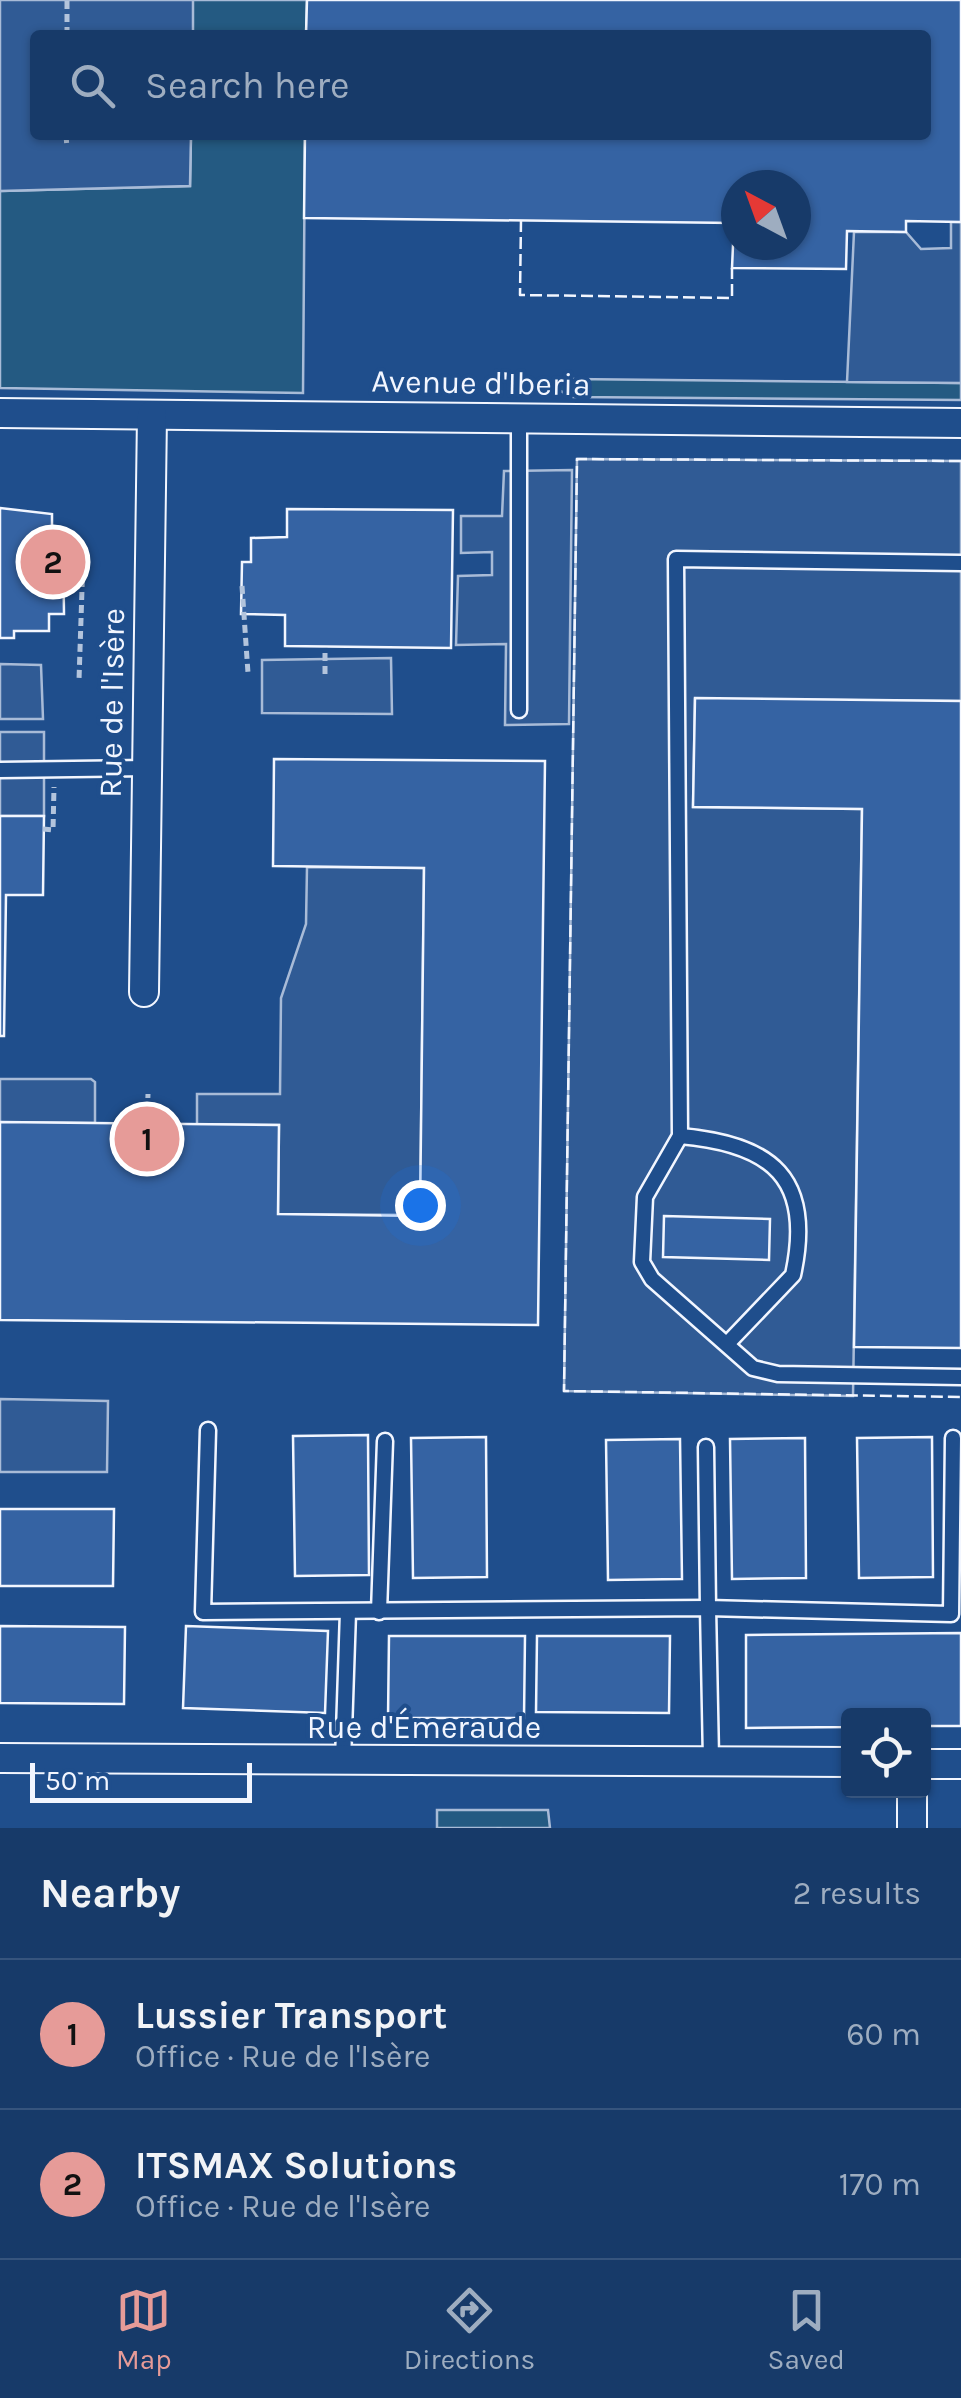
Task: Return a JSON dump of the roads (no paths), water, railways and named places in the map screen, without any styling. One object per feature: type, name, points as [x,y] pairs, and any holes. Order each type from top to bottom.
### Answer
[{"type":"street","name":"Avenue d'Iberia","points":[[0,413],[961,423]]},
{"type":"street","name":"Rue de l'Isère","points":[[144,992],[152,414]]},
{"type":"street","name":"Rue d'Émeraude","points":[[0,1758],[841,1762]]},
{"type":"street","points":[[931,1764],[961,1764]]},
{"type":"street","points":[[912,1798],[912,1828]]},
{"type":"lane","points":[[518,710],[519,418]]},
{"type":"lane","points":[[961,563],[676,560],[680,1136],[645,1196],[642,1262],[652,1280],[764,1372],[961,1376]]},
{"type":"lane","points":[[0,770],[147,768]]},
{"type":"lane","points":[[680,1136],[722,1140],[750,1150],[779,1168],[795,1194],[793,1275],[726,1344]]},
{"type":"lane","points":[[208,1430],[202,1612],[708,1608],[951,1614],[953,1438]]},
{"type":"lane","points":[[380,1612],[385,1442]]},
{"type":"lane","points":[[706,1446],[711,1760]]},
{"type":"lane","points":[[343,1762],[348,1612]]},
{"type":"place","name":"ITSMAX Solutions","points":[[53,562]]},
{"type":"place","name":"Lussier Transport","points":[[147,1139]]}]
